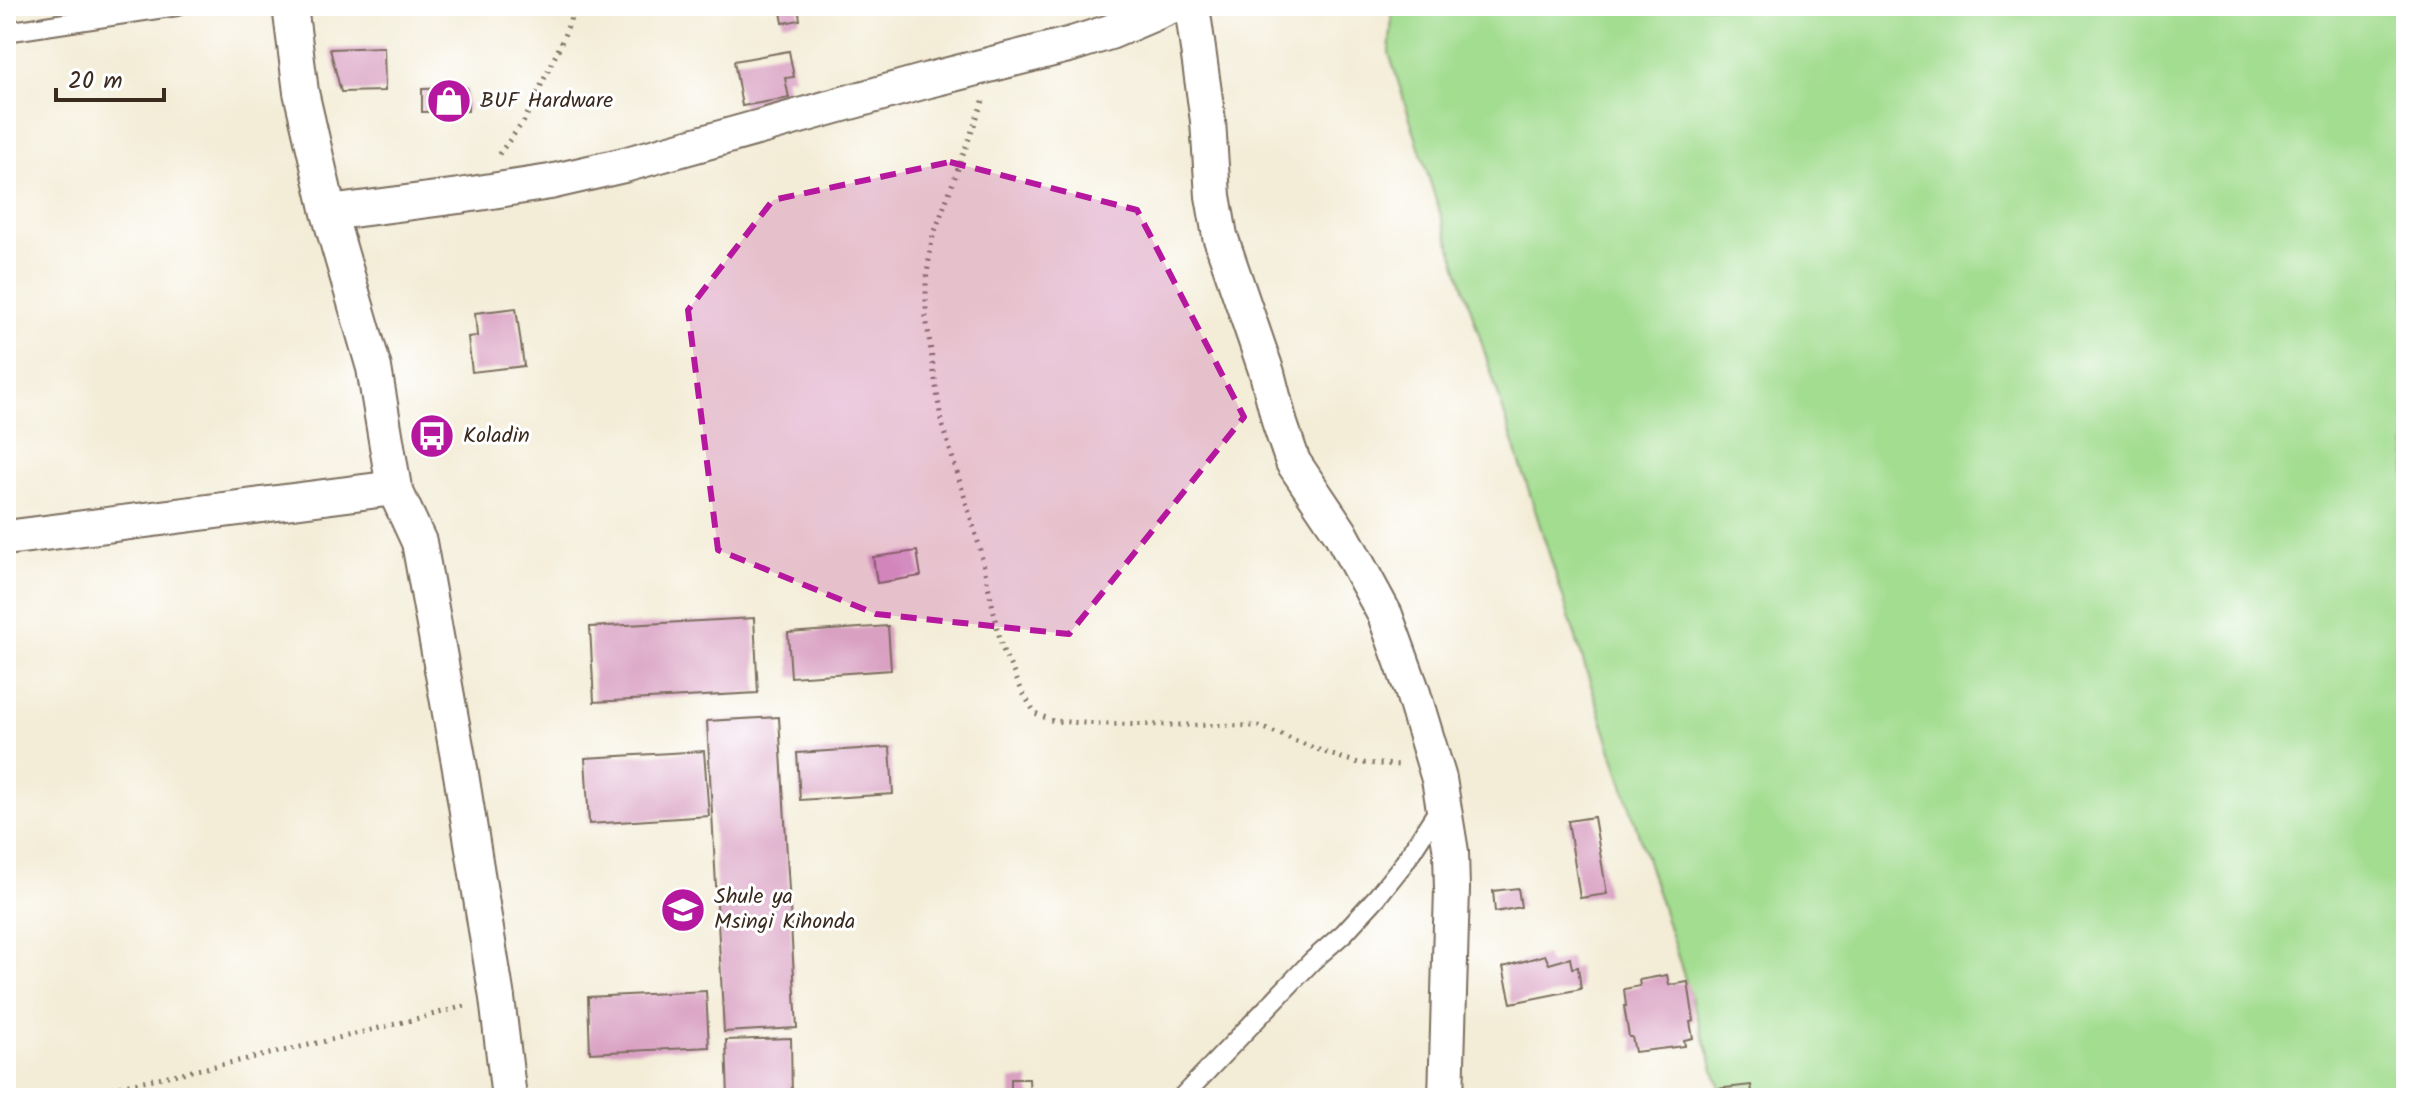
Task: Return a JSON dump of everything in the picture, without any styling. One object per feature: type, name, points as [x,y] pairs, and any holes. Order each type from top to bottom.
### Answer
[{"type":"street","points":[[290,6],[301,92],[329,213],[374,368],[394,488],[419,542],[497,998],[509,1098]]},
{"type":"street","points":[[329,213],[550,182],[624,165],[929,80],[1072,44],[1110,32],[1171,6]]},
{"type":"street","points":[[1192,6],[1220,236],[1267,373],[1293,462],[1340,532],[1385,615],[1412,690],[1443,801],[1451,852],[1452,889],[1446,1098]]},
{"type":"street","points":[[6,538],[394,488]]},
{"type":"lane","points":[[6,32],[177,6]]},
{"type":"lane","points":[[1181,1098],[1377,897],[1404,863],[1443,801]]},
{"type":"path","points":[[498,155],[524,121],[560,46],[573,6]]},
{"type":"path","points":[[999,63],[968,137],[932,239],[926,281],[926,317],[941,420],[979,545],[1002,648],[1035,713],[1053,721],[1099,724],[1259,726],[1359,763],[1392,766],[1434,763]]},
{"type":"path","points":[[57,1098],[304,1048],[497,998]]},
{"type":"highlighted area","points":[[950,162],[1137,210],[1244,417],[1069,634],[876,614],[718,550],[688,310],[773,200]]},
{"type":"green space","points":[[1393,6],[2406,6],[2406,1098],[1723,1098],[1389,53]]},
{"type":"building","points":[[780,6],[798,6],[800,20],[783,23]]},
{"type":"building","points":[[384,47],[385,91],[341,92],[330,49]]},
{"type":"building","points":[[789,51],[794,77],[785,78],[789,98],[742,106],[734,61]]},
{"type":"building","points":[[467,88],[468,111],[422,112],[422,89]]},
{"type":"building","points":[[516,308],[524,366],[472,372],[468,337],[477,336],[475,313]]},
{"type":"building","points":[[917,551],[921,576],[877,583],[873,557]]},
{"type":"building","points":[[754,618],[758,693],[594,702],[590,627]]},
{"type":"building","points":[[888,626],[891,670],[791,677],[788,633]]},
{"type":"building","points":[[779,717],[797,1028],[724,1032],[707,721]]},
{"type":"building","points":[[890,747],[893,794],[800,800],[797,753]]},
{"type":"building","points":[[704,751],[709,816],[589,824],[585,758]]},
{"type":"building","points":[[1594,817],[1607,894],[1580,898],[1568,821]]},
{"type":"building","points":[[1518,888],[1521,907],[1495,912],[1493,891]]},
{"type":"building","points":[[1545,955],[1549,964],[1570,958],[1572,968],[1578,967],[1581,989],[1511,1003],[1503,967]]},
{"type":"building","points":[[1667,975],[1669,985],[1688,982],[1694,1021],[1690,1022],[1693,1038],[1684,1040],[1685,1046],[1635,1052],[1632,1037],[1629,1037],[1624,989],[1640,986],[1639,980]]},
{"type":"building","points":[[706,991],[709,1047],[590,1053],[588,997]]},
{"type":"building","points":[[791,1038],[792,1098],[728,1098],[726,1040]]},
{"type":"building","points":[[1011,1079],[1029,1079],[1030,1098],[1011,1098]]},
{"type":"building","points":[[1751,1085],[1753,1098],[1709,1098],[1708,1090]]},
{"type":"place","name":"BUF Hardware","points":[[449,101]]},
{"type":"place","name":"Koladin","points":[[432,436]]},
{"type":"place","name":"Shule ya Msingi Kihonda","points":[[683,910]]}]
